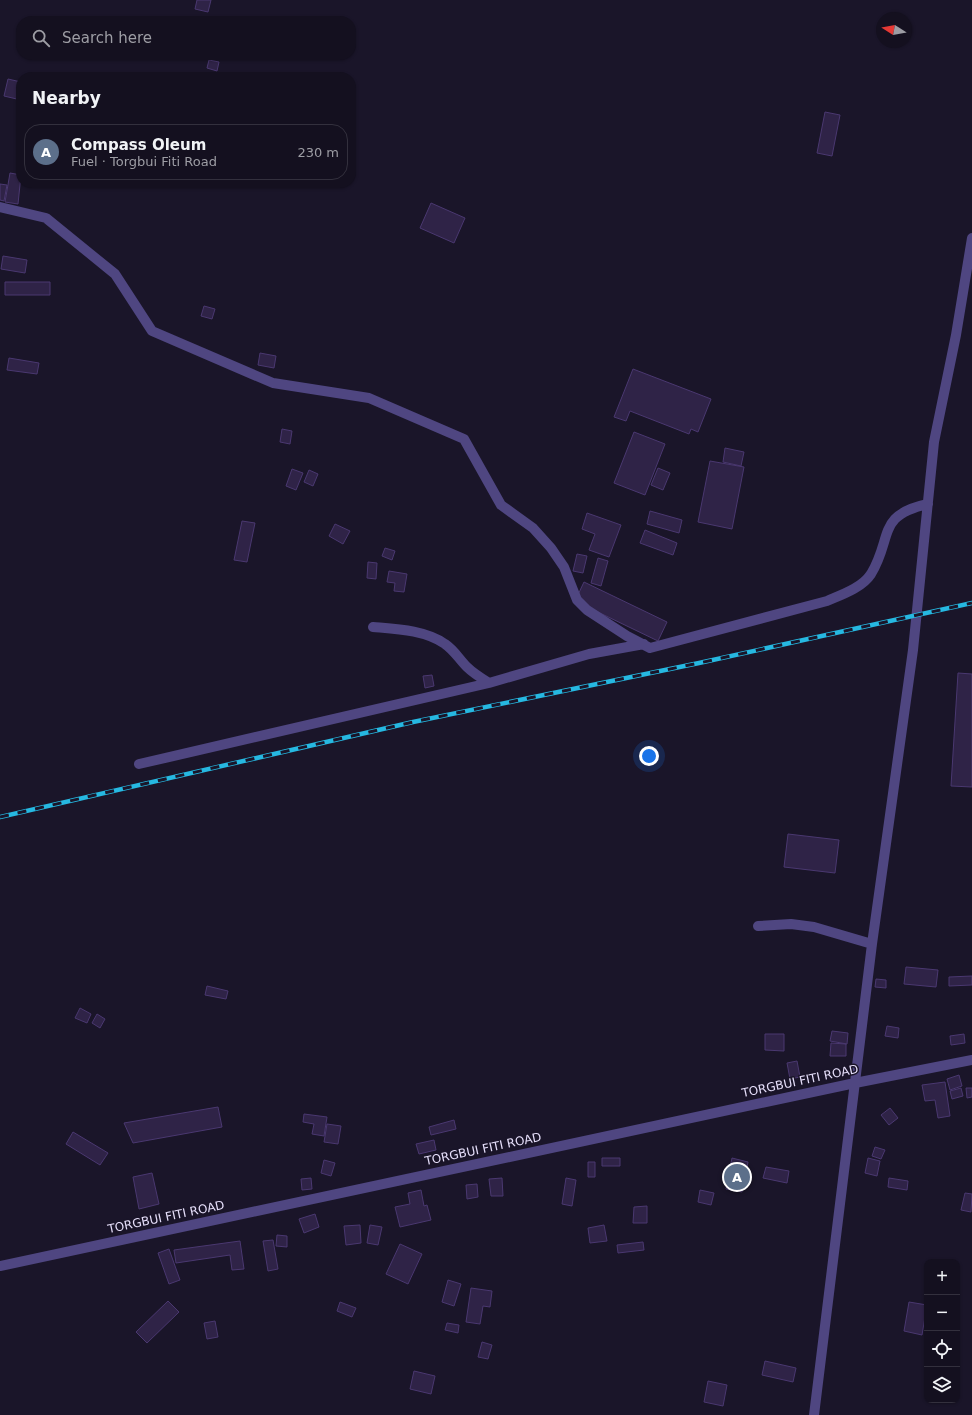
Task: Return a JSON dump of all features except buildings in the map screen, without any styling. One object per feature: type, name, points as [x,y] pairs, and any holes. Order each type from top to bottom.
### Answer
[{"type":"street","points":[[0,207],[46,218],[116,274],[152,331],[273,383],[369,398],[464,439],[501,505],[533,528],[551,548],[564,567],[577,600],[587,610],[627,636],[650,648],[827,601],[853,590],[870,575],[889,528],[897,515],[909,508],[928,504]]},
{"type":"street","points":[[814,1415],[872,944],[913,650],[934,442],[956,335],[972,238]]},
{"type":"street","points":[[373,627],[400,629],[426,636],[444,643],[456,654],[465,666],[489,684]]},
{"type":"street","points":[[139,764],[489,684],[589,654],[644,644]]},
{"type":"street","points":[[758,926],[791,924],[814,927],[872,944]]},
{"type":"street","name":"TORGBUI FITI ROAD","points":[[0,1266],[855,1083],[972,1060]]},
{"type":"railway","points":[[0,817],[413,722],[699,663],[972,603]]},
{"type":"place","name":"Compass Oleum","points":[[737,1177]]}]
